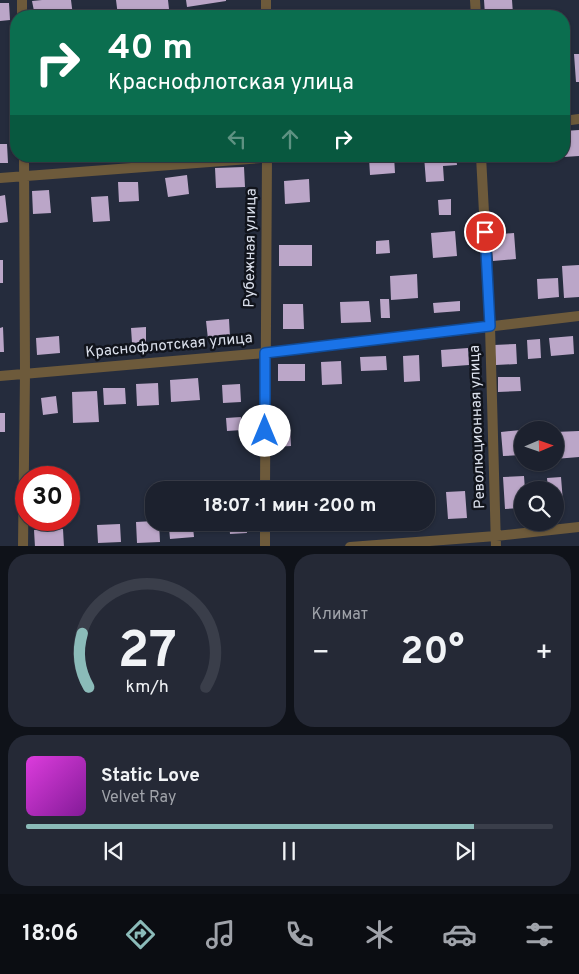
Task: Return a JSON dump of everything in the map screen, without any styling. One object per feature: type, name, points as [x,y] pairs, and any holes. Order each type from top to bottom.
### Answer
[{"type":"street","points":[[22,546],[25,374],[24,162]]},
{"type":"street","points":[[0,178],[210,162]]},
{"type":"street","name":"Рубежная улица","points":[[265,481],[267,162]]},
{"type":"street","name":"Революционная улица","points":[[481,162],[490,326],[496,541]]},
{"type":"street","name":"Краснофлотская улица","points":[[0,376],[265,353],[579,316]]},
{"type":"street","points":[[350,546],[496,541],[579,527]]},
{"type":"street","points":[[265,531],[265,546]]},
{"type":"building","points":[[71,0],[72,10],[34,10],[32,1]]},
{"type":"building","points":[[116,0],[168,0],[169,9],[162,10],[117,10]]},
{"type":"building","points":[[186,0],[226,0],[226,1],[187,7]]},
{"type":"building","points":[[484,0],[512,0],[513,10],[485,10]]},
{"type":"building","points":[[0,3],[9,3],[10,20],[0,21]]},
{"type":"building","points":[[574,54],[579,54],[579,82],[576,82]]},
{"type":"building","points":[[579,130],[579,156],[570,157],[570,131]]},
{"type":"building","points":[[0,144],[7,144],[8,163],[0,163]]},
{"type":"building","points":[[369,162],[394,162],[395,173],[370,175]]},
{"type":"building","points":[[424,162],[457,162],[457,165],[443,166],[444,181],[426,182]]},
{"type":"building","points":[[244,167],[245,187],[216,188],[215,168]]},
{"type":"building","points":[[187,175],[189,194],[168,197],[165,178]]},
{"type":"building","points":[[309,179],[310,202],[285,204],[284,181]]},
{"type":"building","points":[[118,182],[138,182],[139,201],[119,202]]},
{"type":"building","points":[[49,190],[51,213],[33,214],[32,191]]},
{"type":"building","points":[[5,195],[8,222],[0,223],[0,196]]},
{"type":"building","points":[[108,196],[110,221],[93,222],[91,197]]},
{"type":"building","points":[[451,199],[451,215],[439,215],[438,200]]},
{"type":"building","points":[[455,231],[457,256],[433,258],[431,233]]},
{"type":"building","points":[[514,233],[516,259],[493,261],[491,235]]},
{"type":"building","points":[[389,240],[390,253],[376,254],[376,241]]},
{"type":"building","points":[[279,245],[312,245],[312,266],[279,266]]},
{"type":"building","points":[[0,260],[3,260],[3,283],[0,283]]},
{"type":"building","points":[[579,265],[579,297],[564,298],[562,266]]},
{"type":"building","points":[[417,274],[418,298],[391,300],[390,276]]},
{"type":"building","points":[[558,278],[559,297],[538,299],[537,279]]},
{"type":"building","points":[[380,299],[389,299],[390,318],[381,318]]},
{"type":"building","points":[[369,301],[371,322],[341,323],[340,302]]},
{"type":"building","points":[[460,301],[460,311],[434,313],[433,303]]},
{"type":"building","points":[[283,304],[303,304],[304,329],[283,329]]},
{"type":"building","points":[[229,319],[230,337],[208,339],[206,321]]},
{"type":"building","points":[[3,327],[4,352],[0,352],[0,328]]},
{"type":"building","points":[[146,327],[146,342],[132,343],[131,328]]},
{"type":"building","points":[[59,336],[60,353],[37,355],[36,338]]},
{"type":"building","points":[[573,336],[574,354],[551,356],[549,338]]},
{"type":"building","points":[[540,339],[541,358],[528,359],[527,340]]},
{"type":"building","points":[[516,344],[517,364],[496,365],[494,345]]},
{"type":"building","points":[[468,348],[469,365],[442,367],[441,350]]},
{"type":"building","points":[[419,355],[420,381],[404,382],[403,356]]},
{"type":"building","points":[[386,356],[387,370],[361,371],[360,357]]},
{"type":"building","points":[[341,361],[342,384],[322,385],[321,362]]},
{"type":"building","points":[[278,364],[305,364],[305,381],[278,381]]},
{"type":"building","points":[[498,377],[520,377],[521,391],[498,392]]},
{"type":"building","points":[[198,378],[200,400],[171,402],[170,380]]},
{"type":"building","points":[[158,383],[159,405],[137,406],[136,384]]},
{"type":"building","points":[[240,384],[241,402],[223,403],[222,385]]},
{"type":"building","points":[[103,388],[125,388],[126,404],[104,405]]},
{"type":"building","points":[[97,391],[99,422],[73,423],[72,392]]},
{"type":"building","points":[[56,396],[58,413],[43,415],[41,398]]},
{"type":"building","points":[[0,413],[5,413],[5,432],[0,432]]},
{"type":"building","points":[[241,417],[242,430],[227,431],[226,418]]},
{"type":"building","points":[[290,426],[291,446],[274,447],[273,427]]},
{"type":"building","points":[[514,431],[514,455],[503,456],[501,432]]},
{"type":"building","points":[[579,431],[579,457],[564,458],[564,432]]},
{"type":"building","points":[[524,476],[524,481],[514,481],[514,508],[505,509],[503,477]]},
{"type":"building","points":[[561,477],[561,481],[547,481],[547,478]]},
{"type":"building","points":[[465,491],[467,518],[448,519],[446,492]]},
{"type":"building","points":[[136,522],[145,522],[145,531],[159,531],[160,542],[137,543]]},
{"type":"building","points":[[120,524],[121,542],[98,543],[97,525]]},
{"type":"building","points":[[34,531],[63,531],[64,546],[35,546]]},
{"type":"building","points":[[169,531],[193,531],[194,537],[170,539]]},
{"type":"building","points":[[230,531],[247,531],[247,533],[230,534]]},
{"type":"route","points":[[265,431],[265,353],[490,326],[485,232]]}]
